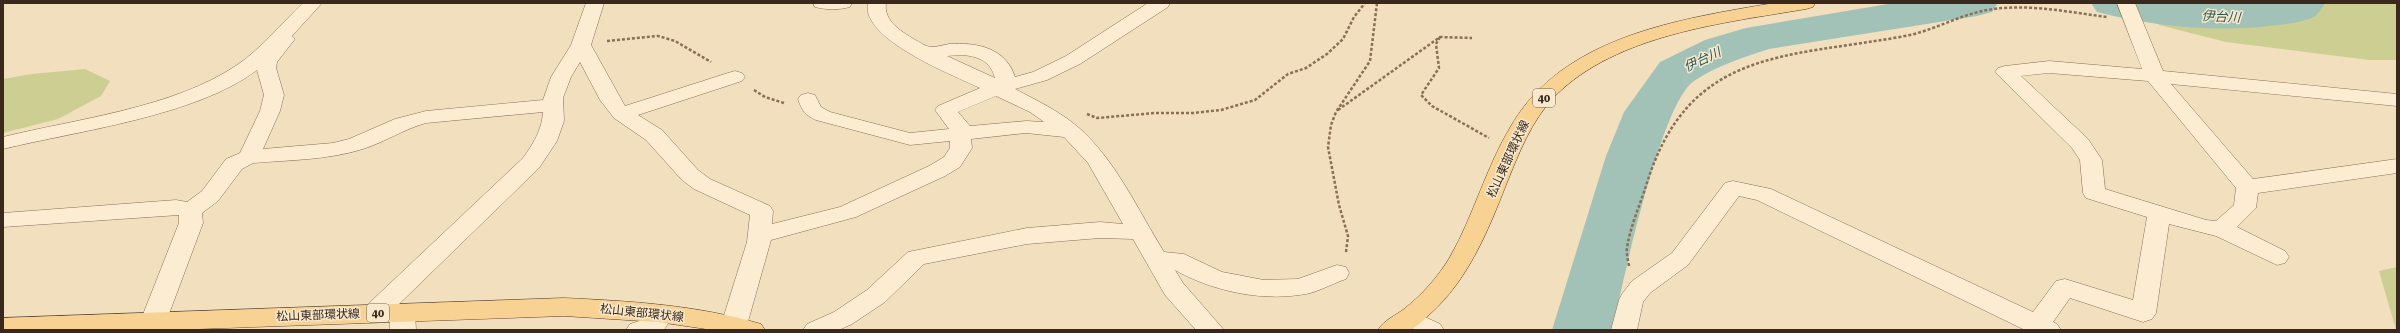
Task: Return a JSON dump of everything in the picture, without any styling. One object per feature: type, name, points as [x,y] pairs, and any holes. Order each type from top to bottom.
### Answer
[{"type":"main road","name":"松山東部環状線","points":[[1411,326],[1434,299],[1455,270],[1486,207],[1510,150],[1525,120],[1546,95],[1590,60],[1616,47],[1647,36],[1710,20],[1806,3]]},
{"type":"main road","name":"松山東部環状線","points":[[3,327],[374,313],[402,321],[564,307],[628,310],[652,325],[743,327]]},
{"type":"street","points":[[3,143],[140,113],[176,101],[230,78],[246,68],[313,3]]},
{"type":"street","points":[[374,313],[531,163],[546,141],[553,121],[553,98],[561,76],[581,45],[595,3]]},
{"type":"street","points":[[822,3],[843,3]]},
{"type":"street","points":[[877,3],[876,8],[881,21],[893,35],[927,54],[1037,108],[1070,131],[1097,160],[1174,289],[1210,330]]},
{"type":"street","points":[[760,235],[848,212],[937,171],[952,162],[960,148],[960,128],[945,110],[996,88],[1040,76],[1073,60],[1161,3]]},
{"type":"street","points":[[2129,13],[2154,77],[2247,187],[2245,208],[2221,228]]},
{"type":"street","points":[[249,157],[270,111],[274,94],[266,68],[267,61],[285,39],[281,35]]},
{"type":"street","points":[[581,45],[610,100],[622,114],[654,135],[690,175],[702,184],[762,211],[760,242],[743,327]]},
{"type":"street","points":[[2277,257],[2221,228],[2204,227],[2094,193],[2090,160],[2080,144],[2005,72],[2049,67],[2397,100]]},
{"type":"street","points":[[622,114],[735,77]]},
{"type":"street","points":[[3,220],[176,208],[191,210],[210,196],[234,164],[249,157],[333,150],[357,144],[402,123],[426,117],[553,105]]},
{"type":"street","points":[[810,105],[823,116],[910,139],[1026,127],[1070,131]]},
{"type":"street","points":[[2247,187],[2397,166]]},
{"type":"street","points":[[1624,330],[1631,300],[1641,287],[1663,273],[1680,259],[1733,188],[1762,194],[2042,327],[2064,287],[2142,313],[2159,213]]},
{"type":"street","points":[[153,322],[191,223],[191,210]]},
{"type":"street","points":[[816,330],[843,318],[876,296],[916,258],[1027,236],[1100,230],[1139,232]]},
{"type":"street","points":[[1156,260],[1176,260],[1194,270],[1218,280],[1264,288],[1300,287],[1337,272]]},
{"type":"path","points":[[1083,112],[1097,118],[1148,113],[1193,113],[1221,110],[1255,100],[1288,74],[1306,68],[1327,54],[1343,39],[1354,18],[1365,3]]},
{"type":"path","points":[[1337,272],[1345,258],[1348,236],[1339,205],[1328,147],[1331,125],[1336,112],[1370,60],[1378,8],[1377,3]]},
{"type":"path","points":[[1641,287],[1629,268],[1627,248],[1655,156],[1675,121],[1704,92],[1733,72],[1760,61],[1792,53],[1907,36],[1986,10],[2012,7],[2129,13]]},
{"type":"path","points":[[581,45],[658,36],[675,41],[765,97],[810,105]]},
{"type":"path","points":[[1336,112],[1440,37],[1456,36],[1472,38]]},
{"type":"path","points":[[1440,37],[1436,44],[1441,63],[1439,74],[1421,95],[1424,100],[1510,150]]},
{"type":"green space","points":[[2151,3],[2397,3],[2397,60],[2369,60],[2226,42],[2159,25]]},
{"type":"green space","points":[[85,69],[110,81],[101,96],[58,119],[3,133],[3,79],[32,74]]},
{"type":"green space","points":[[2397,267],[2397,330],[2396,330],[2379,271]]},
{"type":"waterway","name":"伊台川","points":[[1582,330],[1631,156],[1648,112],[1676,72],[1721,50],[1762,37],[1977,3]]},
{"type":"waterway","name":"伊台川","points":[[2112,3],[2172,12],[2213,16],[2253,15],[2290,11],[2304,3]]}]
